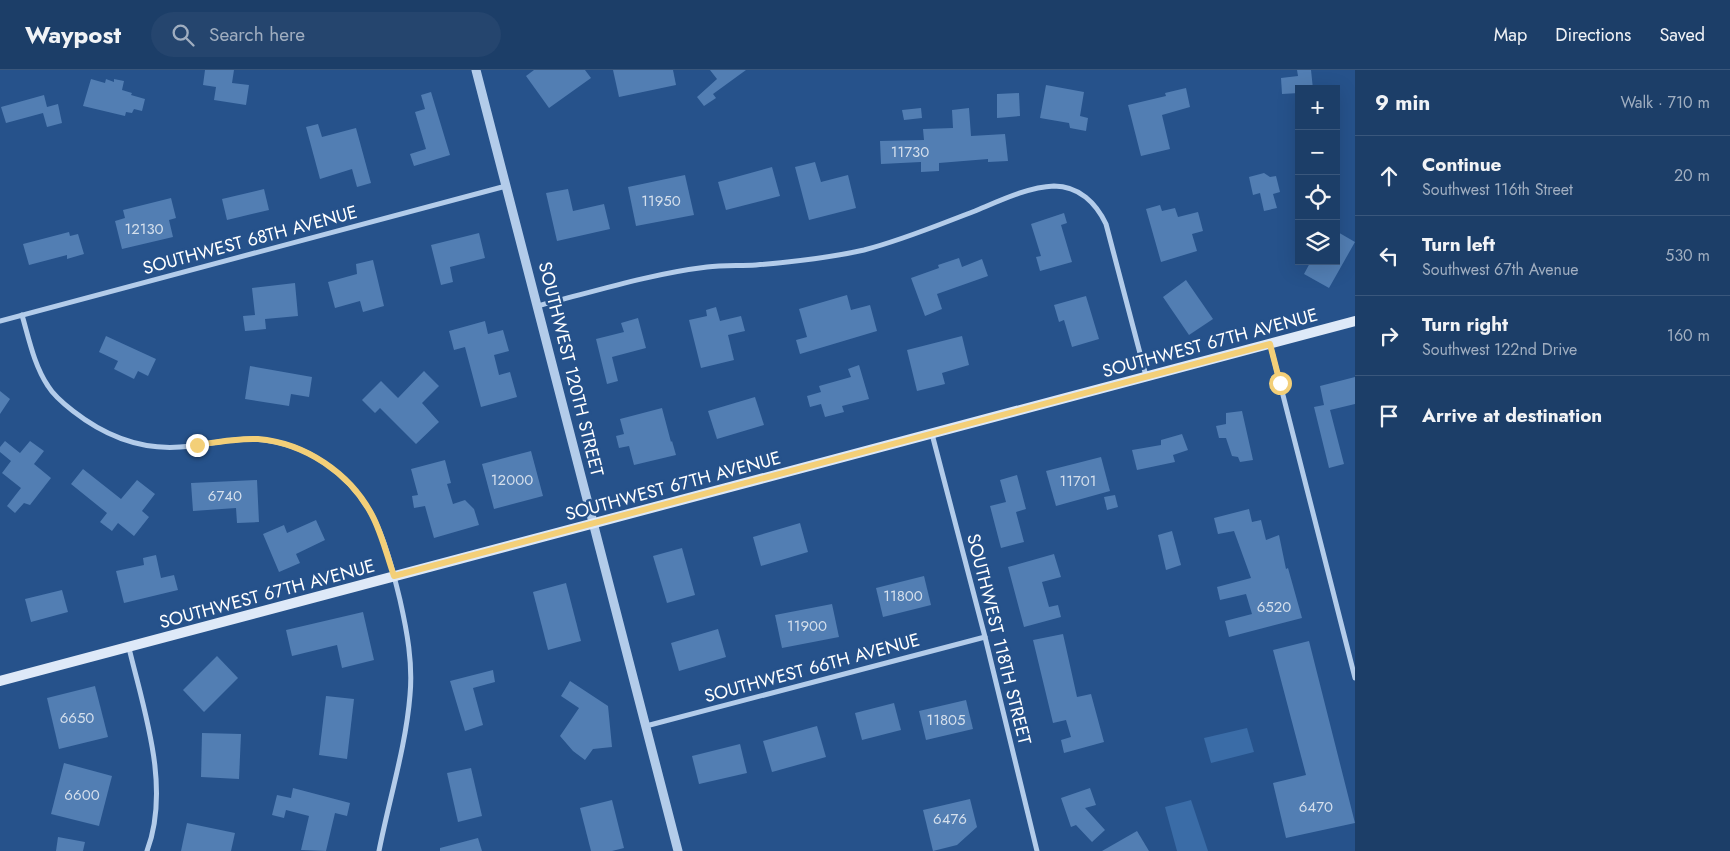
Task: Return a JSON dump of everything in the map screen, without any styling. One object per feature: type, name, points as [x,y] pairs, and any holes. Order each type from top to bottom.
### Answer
[{"type":"main road","name":"SOUTHWEST 67TH AVENUE","points":[[0,681],[1355,321]]},
{"type":"street","name":"SOUTHWEST 120TH STREET","points":[[476,70],[678,851]]},
{"type":"street","name":"SOUTHWEST 68TH AVENUE","points":[[0,321],[507,186]]},
{"type":"street","points":[[537,306],[641,279],[680,271],[712,266],[794,262],[861,250],[917,234],[997,202],[1034,190],[1054,186],[1070,189],[1086,196],[1106,224],[1146,377]]},
{"type":"street","points":[[22,315],[38,365],[49,387],[59,399],[83,419],[113,436],[135,444],[163,448],[243,439],[270,441],[290,446],[310,454],[331,467],[353,488],[371,513],[394,576],[409,652],[410,695],[379,851]]},
{"type":"street","points":[[1270,344],[1355,678]]},
{"type":"street","name":"SOUTHWEST 118TH STREET","points":[[932,434],[985,637],[1037,851]]},
{"type":"street","name":"SOUTHWEST 66TH AVENUE","points":[[646,726],[985,637]]},
{"type":"street","points":[[129,648],[151,739],[156,778],[154,822],[147,851]]},
{"type":"shaded area","points":[[1247,728],[1254,752],[1211,763],[1204,738]]},
{"type":"shaded area","points":[[1191,800],[1208,851],[1177,851],[1165,807]]},
{"type":"building","points":[[205,70],[234,70],[232,83],[249,85],[246,105],[214,100],[216,87],[203,85]]},
{"type":"building","points":[[534,70],[585,70],[591,78],[549,108],[526,76]]},
{"type":"building","points":[[613,70],[673,70],[676,85],[619,97]]},
{"type":"building","points":[[710,70],[746,70],[713,94],[716,98],[704,106],[697,97],[717,79]]},
{"type":"building","points":[[1297,70],[1311,70],[1313,85],[1295,85],[1295,93],[1282,94],[1281,78],[1298,76]]},
{"type":"building","points":[[91,79],[105,83],[106,79],[114,82],[114,79],[124,81],[122,90],[145,99],[142,111],[134,109],[132,113],[126,112],[125,116],[83,106]]},
{"type":"building","points":[[1046,85],[1084,92],[1080,116],[1088,118],[1086,131],[1070,128],[1069,123],[1040,118]]},
{"type":"building","points":[[1186,88],[1190,107],[1162,115],[1170,149],[1141,156],[1128,105],[1166,96],[1165,93]]},
{"type":"building","points":[[431,92],[450,155],[414,166],[410,154],[426,149],[415,112],[425,109],[421,95]]},
{"type":"building","points":[[1019,93],[1020,116],[997,118],[997,94]]},
{"type":"building","points":[[44,95],[47,107],[58,104],[62,123],[47,127],[43,113],[6,123],[1,107]]},
{"type":"building","points":[[921,108],[922,118],[904,120],[902,110]]},
{"type":"building","points":[[969,108],[971,136],[1005,134],[1008,161],[988,162],[988,159],[939,163],[939,171],[921,172],[921,162],[881,164],[880,141],[924,140],[923,129],[953,128],[952,110]]},
{"type":"building","points":[[318,124],[322,137],[356,128],[371,183],[357,187],[352,169],[320,179],[306,127]]},
{"type":"building","points":[[815,162],[821,182],[848,175],[856,208],[809,220],[795,167]]},
{"type":"building","points":[[772,167],[780,196],[726,210],[718,182]]},
{"type":"building","points":[[1264,173],[1270,177],[1276,176],[1280,192],[1273,194],[1277,208],[1264,211],[1260,193],[1253,195],[1249,177]]},
{"type":"building","points":[[685,175],[694,215],[636,226],[628,187]]},
{"type":"building","points":[[264,189],[269,210],[227,220],[222,199]]},
{"type":"building","points":[[568,189],[573,211],[604,204],[610,229],[557,241],[546,193]]},
{"type":"building","points":[[171,198],[176,218],[169,220],[173,237],[122,249],[115,221],[125,218],[123,210]]},
{"type":"building","points":[[1160,205],[1162,211],[1175,208],[1178,217],[1198,212],[1203,231],[1192,234],[1197,251],[1161,262],[1146,209]]},
{"type":"building","points":[[1064,213],[1067,223],[1061,225],[1072,262],[1040,271],[1036,257],[1041,256],[1031,224]]},
{"type":"building","points":[[69,232],[70,236],[78,234],[84,254],[67,259],[67,255],[29,265],[23,244]]},
{"type":"building","points":[[479,233],[485,258],[450,267],[453,282],[441,285],[431,245]]},
{"type":"building","points":[[1340,233],[1355,242],[1329,288],[1304,274],[1309,265],[1340,265]]},
{"type":"building","points":[[959,258],[962,267],[982,259],[988,276],[937,294],[942,309],[925,316],[911,278],[939,268],[938,265]]},
{"type":"building","points":[[373,260],[384,306],[363,312],[360,301],[335,308],[328,282],[357,274],[356,264]]},
{"type":"building","points":[[1186,280],[1213,319],[1189,335],[1163,297]]},
{"type":"building","points":[[295,283],[298,316],[265,319],[266,329],[245,331],[243,316],[255,315],[252,288]]},
{"type":"building","points":[[847,295],[851,310],[870,305],[877,331],[800,354],[796,340],[807,337],[799,309]]},
{"type":"building","points":[[1086,296],[1099,339],[1072,347],[1064,320],[1059,322],[1054,305]]},
{"type":"building","points":[[716,307],[720,321],[741,316],[745,331],[728,335],[734,360],[701,368],[689,320],[707,316],[706,310]]},
{"type":"building","points":[[638,318],[646,348],[612,357],[618,381],[607,384],[596,339],[624,332],[621,323]]},
{"type":"building","points":[[485,321],[488,334],[503,330],[509,351],[494,355],[499,375],[510,372],[517,397],[481,407],[465,347],[454,350],[449,331]]},
{"type":"building","points":[[106,336],[156,359],[148,376],[138,371],[134,379],[114,369],[118,361],[99,352]]},
{"type":"building","points":[[962,336],[969,365],[942,373],[945,384],[917,391],[907,350]]},
{"type":"building","points":[[859,365],[869,399],[842,406],[844,412],[825,417],[821,404],[810,407],[807,396],[821,392],[819,386],[851,377],[848,369]]},
{"type":"building","points":[[250,366],[312,377],[309,397],[291,394],[289,406],[245,399]]},
{"type":"building","points":[[424,371],[439,386],[422,403],[439,422],[416,444],[380,408],[375,413],[362,400],[381,381],[398,398]]},
{"type":"building","points":[[1355,377],[1355,404],[1330,410],[1344,464],[1329,468],[1314,407],[1324,405],[1320,386]]},
{"type":"building","points":[[0,391],[10,399],[0,414]]},
{"type":"building","points":[[755,397],[764,425],[717,439],[708,411]]},
{"type":"building","points":[[662,408],[676,455],[634,465],[629,446],[619,448],[616,436],[624,434],[620,419]]},
{"type":"building","points":[[1242,411],[1253,460],[1240,462],[1238,457],[1232,456],[1226,438],[1219,438],[1216,426],[1226,424],[1226,413]]},
{"type":"building","points":[[1182,434],[1188,450],[1173,455],[1175,462],[1137,470],[1132,450],[1161,445],[1161,440]]},
{"type":"building","points":[[5,441],[20,453],[30,441],[44,451],[34,464],[51,478],[30,505],[24,503],[15,513],[7,506],[21,488],[2,473],[11,461],[0,452],[0,447]]},
{"type":"building","points":[[531,451],[543,496],[494,509],[482,464]]},
{"type":"building","points":[[1101,457],[1110,491],[1056,506],[1046,471]]},
{"type":"building","points":[[445,460],[451,483],[447,484],[453,504],[465,500],[474,509],[479,525],[434,538],[425,506],[414,508],[412,496],[418,495],[411,469]]},
{"type":"building","points":[[83,469],[121,499],[137,480],[155,494],[142,511],[149,517],[134,536],[118,523],[112,531],[100,522],[107,513],[71,484]]},
{"type":"building","points":[[1017,475],[1026,509],[1016,512],[1024,542],[1001,548],[990,506],[1006,502],[1000,480]]},
{"type":"building","points":[[257,480],[259,522],[237,523],[236,508],[193,511],[191,483]]},
{"type":"building","points":[[1115,495],[1118,507],[1107,510],[1104,497]]},
{"type":"building","points":[[1249,509],[1252,522],[1261,520],[1266,540],[1279,535],[1286,569],[1288,568],[1302,618],[1229,637],[1225,621],[1252,614],[1246,594],[1220,600],[1217,587],[1251,578],[1234,531],[1218,534],[1214,518]]},
{"type":"building","points":[[316,520],[325,540],[296,554],[300,563],[279,572],[263,534],[284,525],[287,533]]},
{"type":"building","points":[[800,523],[808,552],[761,566],[753,537]]},
{"type":"building","points":[[1172,531],[1181,565],[1166,570],[1158,535]]},
{"type":"building","points":[[682,548],[695,595],[667,603],[653,556]]},
{"type":"building","points":[[1054,554],[1061,577],[1042,582],[1049,607],[1058,605],[1061,617],[1024,627],[1008,567]]},
{"type":"building","points":[[156,555],[161,578],[174,575],[178,590],[124,603],[116,571],[144,565],[143,558]]},
{"type":"building","points":[[924,576],[931,605],[883,617],[876,588]]},
{"type":"building","points":[[566,583],[581,641],[548,650],[533,592]]},
{"type":"building","points":[[62,590],[68,612],[31,622],[25,599]]},
{"type":"building","points":[[832,604],[839,637],[782,648],[775,615]]},
{"type":"building","points":[[363,612],[374,660],[342,668],[337,645],[292,656],[286,630]]},
{"type":"building","points":[[718,629],[726,657],[679,671],[671,643]]},
{"type":"building","points":[[1063,634],[1077,697],[1091,694],[1104,742],[1064,753],[1061,740],[1071,737],[1066,720],[1053,723],[1033,640]]},
{"type":"building","points":[[1309,641],[1355,823],[1286,838],[1273,783],[1306,775],[1273,650]]},
{"type":"building","points":[[217,656],[238,678],[204,712],[183,690]]},
{"type":"building","points":[[493,670],[495,682],[473,688],[483,725],[465,731],[450,681]]},
{"type":"building","points":[[570,681],[608,706],[612,747],[593,749],[585,760],[573,751],[560,736],[579,708],[561,696]]},
{"type":"building","points":[[95,686],[108,737],[59,749],[47,698]]},
{"type":"building","points":[[326,696],[354,699],[347,759],[319,755]]},
{"type":"building","points":[[966,700],[973,729],[926,740],[919,711]]},
{"type":"building","points":[[894,703],[901,730],[862,740],[855,713]]},
{"type":"building","points":[[817,726],[826,757],[772,772],[763,741]]},
{"type":"building","points":[[202,733],[241,734],[239,779],[201,777]]},
{"type":"building","points":[[740,744],[747,773],[699,784],[692,756]]},
{"type":"building","points":[[64,763],[112,776],[99,826],[51,814]]},
{"type":"building","points":[[471,768],[482,816],[458,822],[447,773]]},
{"type":"building","points":[[293,788],[350,803],[347,816],[335,813],[326,851],[301,850],[309,816],[286,810],[284,818],[272,815],[277,795],[291,798]]},
{"type":"building","points":[[1090,788],[1096,805],[1085,808],[1105,830],[1092,842],[1076,825],[1071,827],[1061,798]]},
{"type":"building","points":[[970,799],[977,827],[957,845],[933,851],[923,810]]},
{"type":"building","points":[[612,800],[624,848],[612,851],[591,851],[580,808]]},
{"type":"building","points":[[187,823],[235,833],[231,851],[181,851]]},
{"type":"building","points":[[1137,831],[1149,851],[1102,851]]},
{"type":"building","points":[[58,837],[85,842],[83,851],[56,851]]},
{"type":"building","points":[[478,838],[482,851],[440,851],[440,848]]},
{"type":"route","points":[[197,445],[230,440],[257,439],[297,448],[319,459],[331,467],[353,488],[371,513],[377,525],[394,576],[1270,344],[1280,383]]}]
